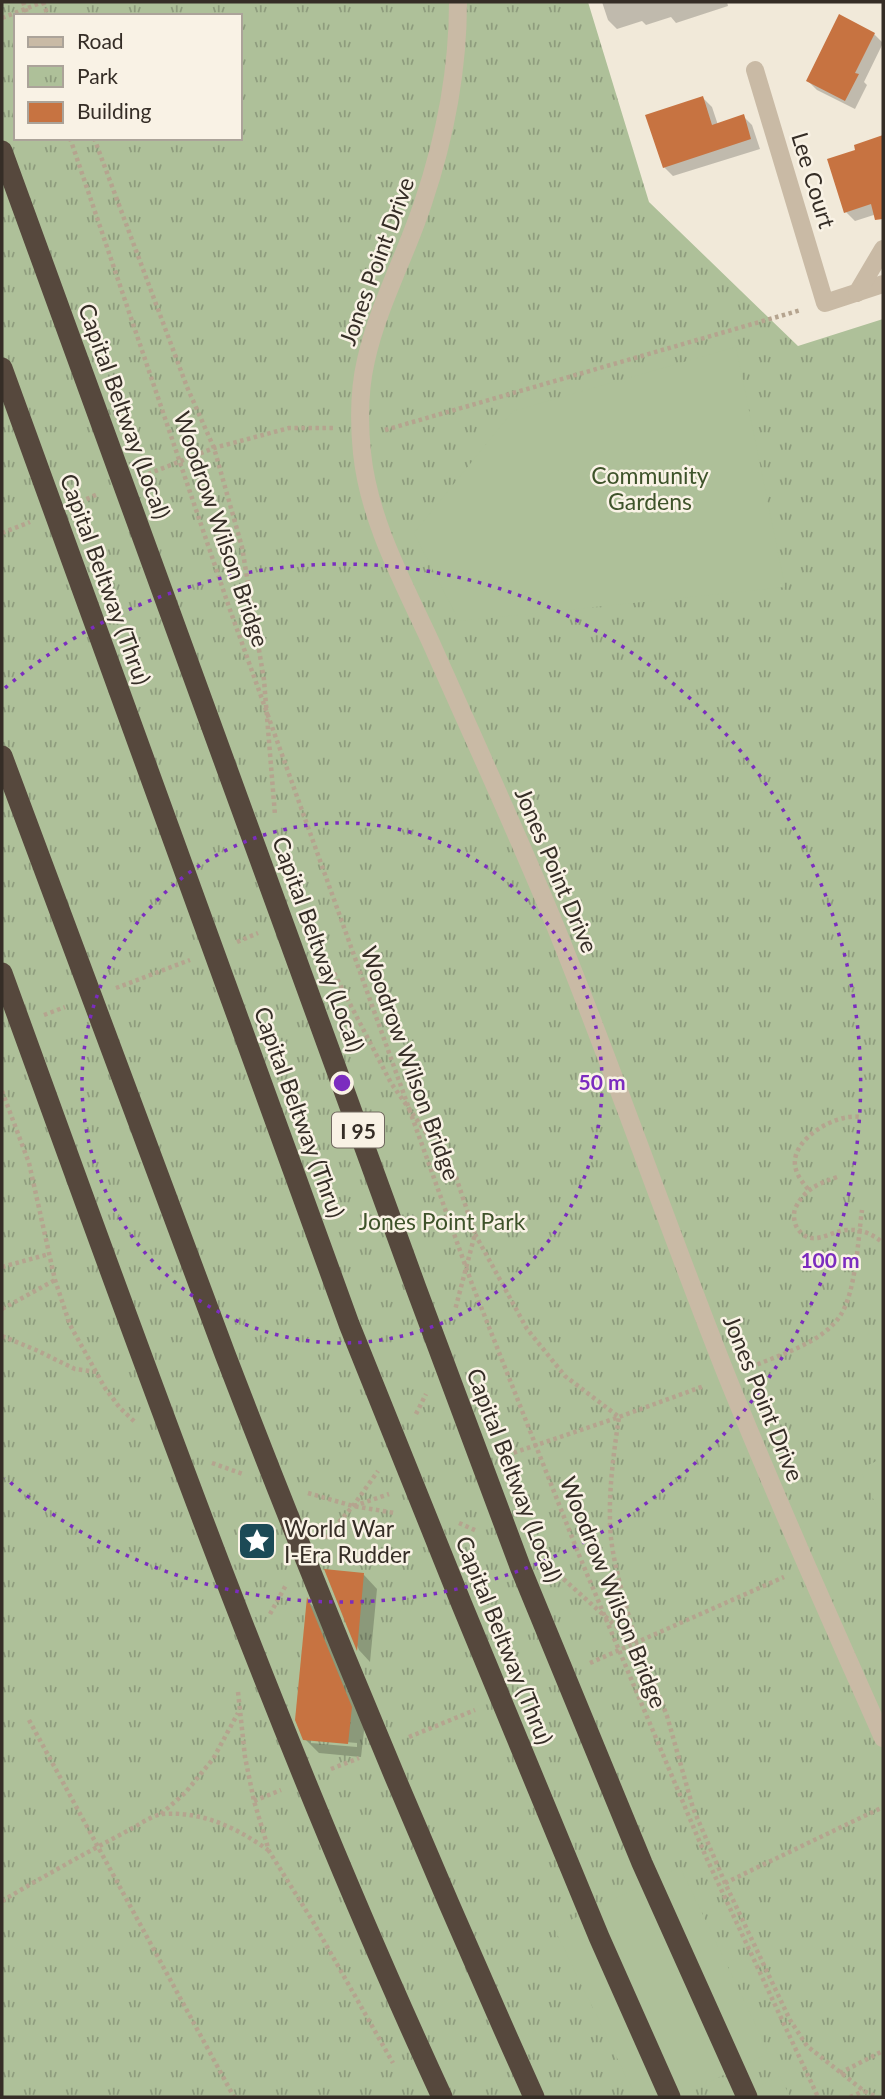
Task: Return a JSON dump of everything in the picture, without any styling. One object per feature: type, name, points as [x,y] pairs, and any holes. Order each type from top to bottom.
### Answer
[{"type":"highway","name":"Capital Beltway (Local)","points":[[2,150],[416,1288],[517,1556],[642,1863],[747,2097]]},
{"type":"highway","name":"Capital Beltway (Thru)","points":[[2,368],[349,1324],[461,1605],[589,1912],[670,2097]]},
{"type":"highway","points":[[2,756],[226,1356],[357,1685],[451,1911],[534,2097]]},
{"type":"highway","points":[[2,974],[143,1362],[279,1716],[399,2004],[442,2097]]},
{"type":"street","name":"Jones Point Drive","points":[[458,2],[454,67],[434,170],[374,332],[366,361],[361,430],[366,477],[384,537],[552,918],[727,1377],[883,1738]]},
{"type":"street","name":"Lee Court","points":[[755,70],[825,303]]},
{"type":"street","points":[[857,293],[883,249]]},
{"type":"street","points":[[825,303],[883,284]]},
{"type":"path","points":[[2,18],[43,2]]},
{"type":"path","name":"Woodrow Wilson Bridge","points":[[71,140],[229,607],[472,1284],[579,1555],[706,1857],[818,2097]]},
{"type":"path","points":[[139,478],[214,448],[289,428],[384,430],[825,303]]},
{"type":"path","points":[[77,503],[102,493]]},
{"type":"path","points":[[2,533],[40,517]]},
{"type":"path","points":[[233,943],[271,929]]},
{"type":"path","points":[[106,992],[196,957]]},
{"type":"path","points":[[41,1017],[67,1007]]},
{"type":"path","points":[[808,1189],[795,1164],[797,1150],[811,1133],[828,1124],[853,1116],[860,1117]]},
{"type":"path","points":[[837,1177],[808,1189],[794,1211],[794,1222],[802,1234],[814,1239],[840,1231],[859,1231],[876,1237],[883,1243]]},
{"type":"path","points":[[505,1455],[620,1417],[727,1377],[800,1347],[815,1338],[840,1317],[851,1291],[862,1210]]},
{"type":"path","points":[[475,1234],[527,1329],[565,1376],[620,1417]]},
{"type":"path","points":[[2,1267],[49,1254]]},
{"type":"path","points":[[2,1308],[55,1280]]},
{"type":"path","points":[[2,1336],[75,1369],[97,1373]]},
{"type":"path","points":[[620,1417],[613,1455],[610,1523],[617,1567],[636,1644]]},
{"type":"path","points":[[353,1506],[391,1493]]},
{"type":"path","points":[[585,1665],[807,1567]]},
{"type":"path","points":[[407,1738],[483,1707]]},
{"type":"path","points":[[2,1901],[161,1814],[185,1793],[213,1759],[239,1712]]},
{"type":"path","points":[[29,1720],[234,2097]]},
{"type":"path","points":[[331,1770],[369,1754]]},
{"type":"path","points":[[254,1801],[292,1785]]},
{"type":"path","points":[[724,1883],[883,1807]]},
{"type":"path","points":[[161,1814],[192,1816],[220,1822],[246,1834],[269,1851]]},
{"type":"path","points":[[840,2073],[883,2051]]},
{"type":"path","points":[[850,2097],[864,2091]]},
{"type":"green space","name":"Jones Point Park","points":[[2,2],[588,2],[649,202],[798,346],[883,319],[883,2097],[2,2097]]},
{"type":"green space","name":"Community Gardens","points":[[736,347],[785,587],[459,621],[414,533],[513,411]]},
{"type":"green space","points":[[883,1458],[883,1521],[860,1469]]},
{"type":"green space","points":[[680,1867],[769,2053],[678,2097],[636,2097],[554,1928]]},
{"type":"green space","points":[[780,2076],[790,2097],[736,2097]]},
{"type":"building","points":[[839,14],[875,33],[855,73],[859,74],[845,101],[806,81]]},
{"type":"building","points":[[703,96],[712,125],[744,114],[751,139],[663,168],[645,115]]},
{"type":"building","points":[[883,135],[883,219],[875,220],[871,204],[844,213],[827,159],[855,150],[854,145]]},
{"type":"building","points":[[324,1569],[364,1573],[357,1651],[348,1629]]},
{"type":"building","points":[[307,1597],[352,1707],[348,1744],[303,1740],[295,1720]]},
{"type":"place","name":"World War I-Era Rudder","points":[[257,1541]]}]
